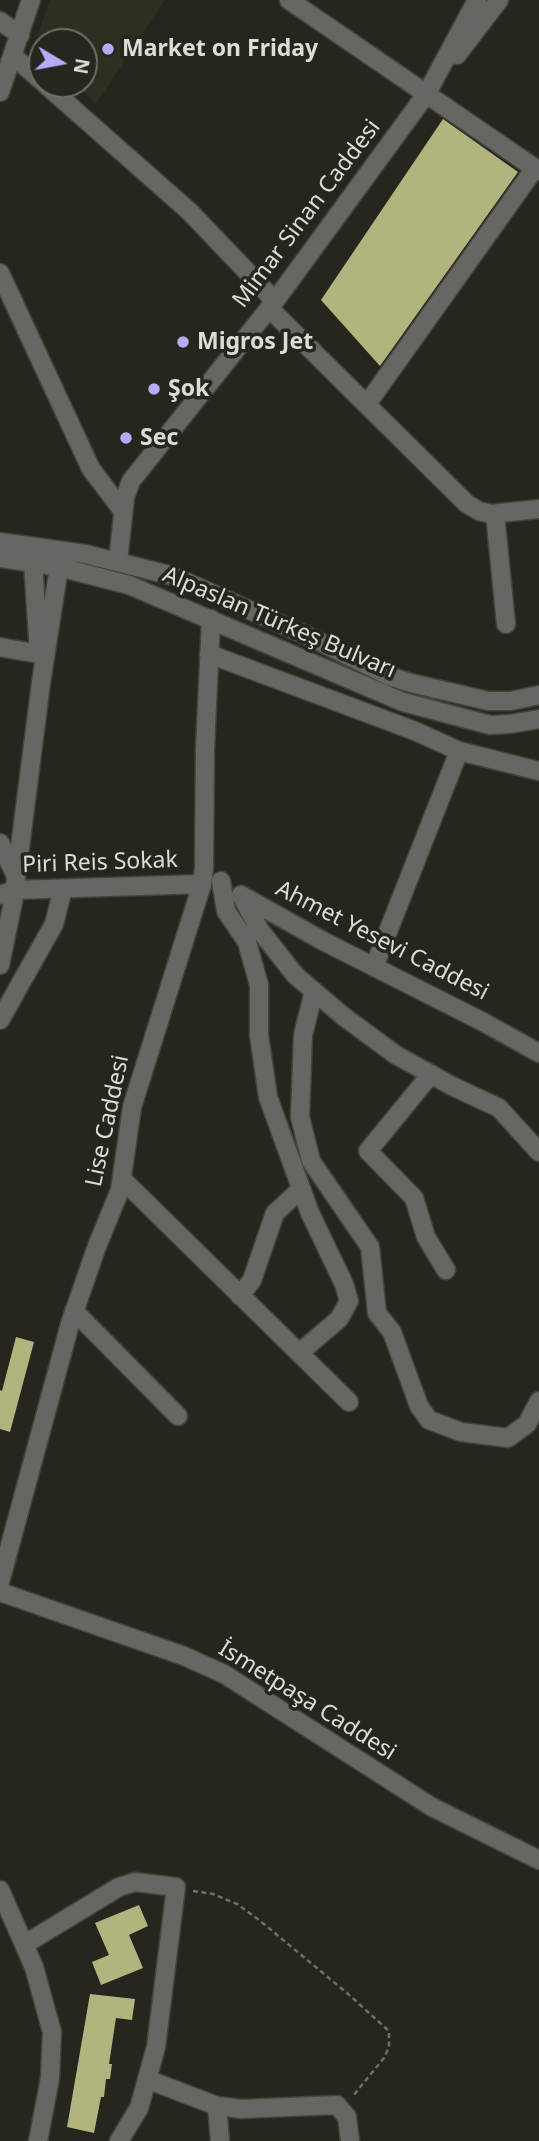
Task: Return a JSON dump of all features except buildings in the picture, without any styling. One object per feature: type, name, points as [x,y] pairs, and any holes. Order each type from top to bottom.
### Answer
[{"type":"street","points":[[0,92],[31,0]]},
{"type":"street","points":[[289,0],[537,169],[367,404]]},
{"type":"street","name":"Mimar Sinan Caddesi","points":[[118,561],[123,511],[131,481],[272,304],[427,93],[477,0]]},
{"type":"street","points":[[427,93],[499,0]]},
{"type":"street","points":[[0,21],[20,35]]},
{"type":"street","points":[[13,56],[28,70]]},
{"type":"street","points":[[60,98],[190,212],[272,304],[467,504],[479,511],[495,514],[539,509]]},
{"type":"street","points":[[0,272],[91,468],[123,511]]},
{"type":"street","points":[[495,514],[506,624]]},
{"type":"street","name":"Alpaslan Türkeş Bulvarı","points":[[0,542],[118,561],[190,582],[389,676],[411,683],[488,701],[510,701],[539,695]]},
{"type":"street","name":"Alpaslan Türkeş Bulvarı","points":[[0,558],[33,562],[111,579],[403,702],[490,725],[539,719]]},
{"type":"street","points":[[33,562],[41,683]]},
{"type":"street","points":[[0,965],[59,567]]},
{"type":"street","name":"Lise Caddesi","points":[[0,1582],[74,1311],[123,1180],[132,1107],[203,876],[211,619]]},
{"type":"street","points":[[0,647],[39,654]]},
{"type":"street","points":[[209,654],[415,731],[459,751],[539,771]]},
{"type":"street","points":[[374,967],[459,751]]},
{"type":"street","points":[[0,843],[10,887]]},
{"type":"street","name":"Ahmet Yesevi Caddesi","points":[[203,876],[221,881],[241,895],[374,967],[539,1053]]},
{"type":"street","name":"Piri Reis Sokak","points":[[10,887],[63,888],[203,876]]},
{"type":"street","points":[[221,881],[226,911],[247,942],[259,985],[259,1035],[268,1097],[301,1189],[349,1301],[339,1319],[299,1353]]},
{"type":"street","points":[[0,1020],[54,923],[63,888]]},
{"type":"street","points":[[241,895],[259,929],[295,975],[343,1016],[396,1055],[499,1108],[539,1152]]},
{"type":"street","points":[[314,991],[303,1035],[300,1117],[308,1150],[311,1161],[370,1247],[377,1313],[392,1332],[419,1406],[429,1420],[461,1432],[508,1438],[527,1424],[539,1401]]},
{"type":"street","points":[[430,1074],[368,1151],[414,1198],[426,1237],[446,1270]]},
{"type":"street","points":[[123,1180],[181,1234],[240,1296],[349,1402]]},
{"type":"street","points":[[240,1296],[252,1280],[275,1213],[301,1189]]},
{"type":"street","points":[[74,1311],[178,1416]]},
{"type":"street","name":"İsmetpaşa Caddesi","points":[[0,1592],[184,1656],[224,1674],[432,1807],[539,1860]]},
{"type":"street","points":[[25,1944],[119,1887],[135,1882],[176,1887],[156,2047],[149,2080],[139,2108],[119,2141]]},
{"type":"street","points":[[0,1890],[39,1981],[52,2032],[50,2078],[38,2141]]},
{"type":"street","points":[[149,2080],[217,2106],[251,2109],[330,2103],[337,2105],[347,2117],[350,2141]]},
{"type":"street","points":[[217,2106],[220,2141]]},
{"type":"path","points":[[176,1887],[213,1895],[237,1904],[389,2031],[389,2047],[384,2057],[342,2109]]},
{"type":"shaded area","name":"Market on Friday","points":[[50,0],[165,0],[96,104],[90,98],[98,98],[98,28],[40,28]]},
{"type":"place","name":"Market on Friday","points":[[108,49]]},
{"type":"place","name":"Migros Jet","points":[[183,342]]},
{"type":"place","name":"Şok","points":[[154,389]]},
{"type":"place","name":"Sec","points":[[126,438]]}]
